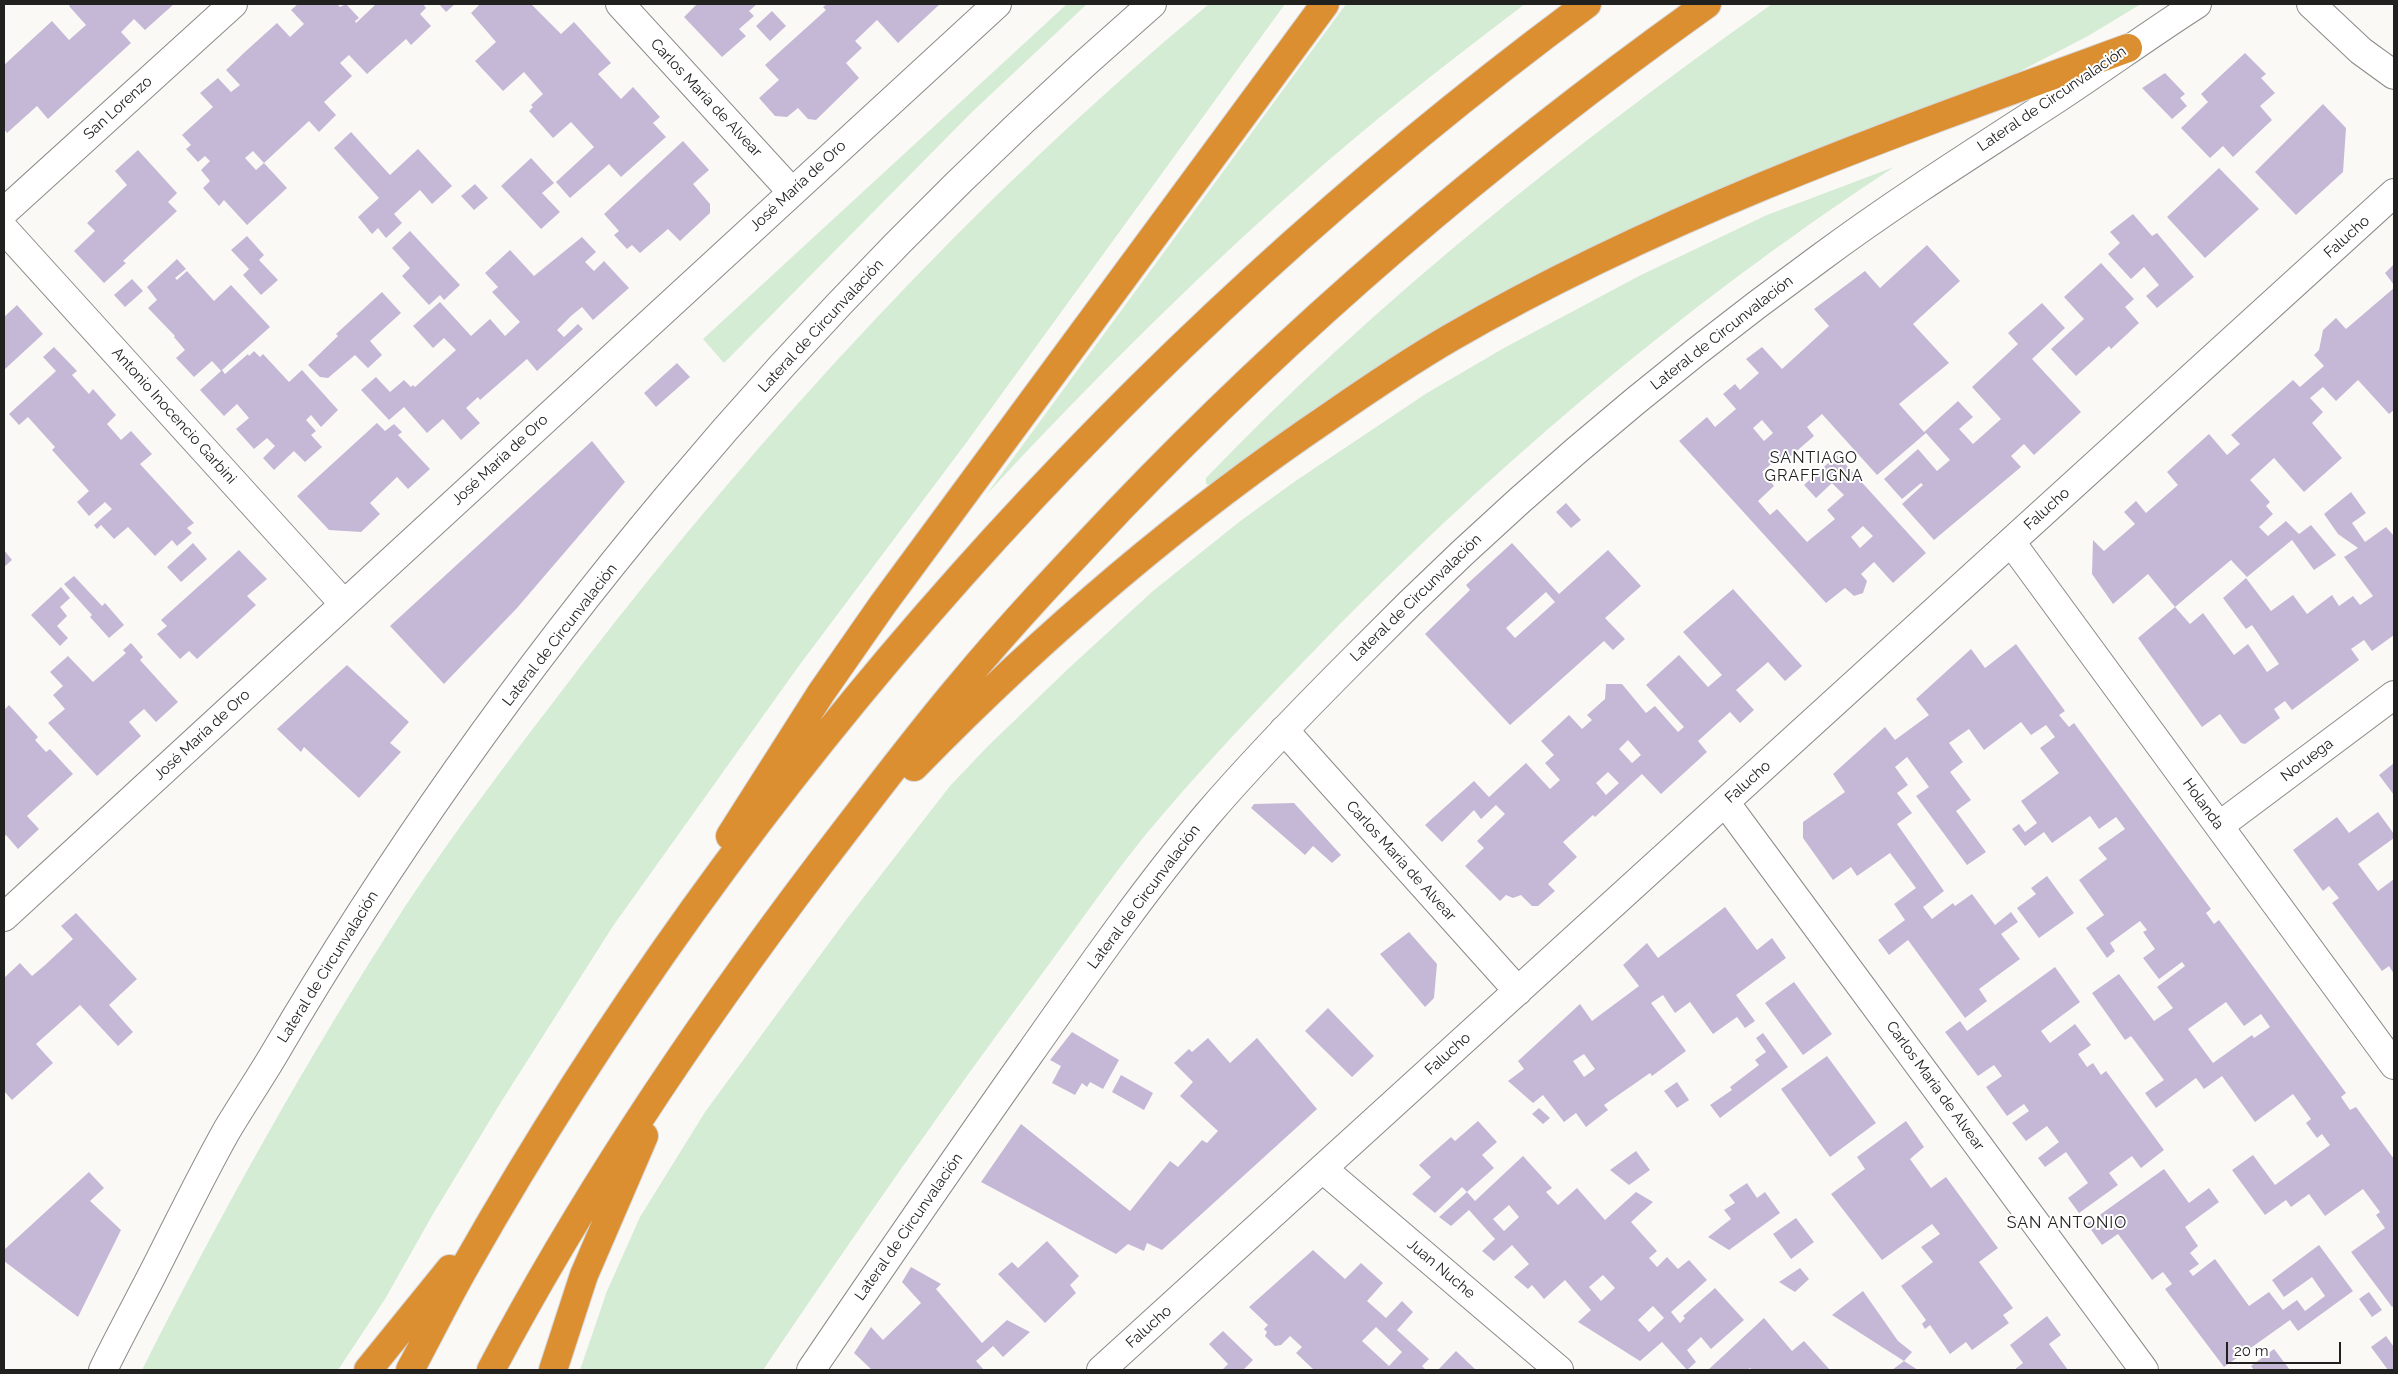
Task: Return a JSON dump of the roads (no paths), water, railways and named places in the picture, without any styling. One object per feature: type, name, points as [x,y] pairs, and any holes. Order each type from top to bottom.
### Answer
[{"type":"highway","points":[[630,1003],[694,892],[826,684],[894,588],[1325,4]]},
{"type":"highway","points":[[410,1370],[464,1269],[505,1199],[576,1084],[691,914],[847,710],[933,609],[1033,497],[1120,408],[1263,270],[1437,121],[1587,4]]},
{"type":"highway","points":[[491,1370],[574,1222],[692,1038],[825,857],[963,681],[1097,533],[1228,401],[1312,321],[1445,204],[1547,122],[1707,4]]},
{"type":"highway","points":[[825,857],[925,755],[1003,681],[1086,604],[1163,539],[1223,491],[1306,432],[1449,339],[1621,248],[1748,191],[1817,162],[2128,48]]},
{"type":"highway","points":[[553,1370],[584,1275],[603,1227],[648,1126],[692,1038]]},
{"type":"highway","points":[[368,1370],[505,1199]]},
{"type":"street","name":"San Lorenzo","points":[[4,212],[233,4]]},
{"type":"street","name":"Carlos María de Alvear","points":[[620,4],[792,192]]},
{"type":"street","name":"José María de Oro","points":[[4,917],[997,4]]},
{"type":"street","name":"Lateral de Circunvalación","points":[[103,1370],[207,1168],[312,989],[426,813],[565,626],[701,458],[858,286],[1003,137],[1152,4]]},
{"type":"street","name":"Lateral de Circunvalación","points":[[811,1370],[892,1251],[1153,882],[1208,814],[1284,730],[1390,622],[1486,530],[1573,453],[1671,372],[1823,255],[1966,156],[2063,94],[2128,48],[2197,4]]},
{"type":"street","points":[[2311,4],[2361,51],[2394,75]]},
{"type":"street","name":"Falucho","points":[[1101,1370],[2394,193]]},
{"type":"street","name":"Antonio Inocencio Garbini","points":[[4,229],[344,604]]},
{"type":"street","name":"Holanda","points":[[2011,542],[2394,1065]]},
{"type":"street","name":"Noruega","points":[[2219,826],[2394,695]]},
{"type":"street","name":"Carlos María de Alvear","points":[[1284,730],[1518,991]]},
{"type":"street","name":"Carlos María de Alvear","points":[[1725,802],[2144,1370]]},
{"type":"street","name":"Juan Nuche","points":[[1322,1169],[1559,1370]]},
{"type":"district","name":"SANTIAGO GRAFFIGNA","points":[[1814,467]]},
{"type":"district","name":"SAN ANTONIO","points":[[2067,1223]]}]
